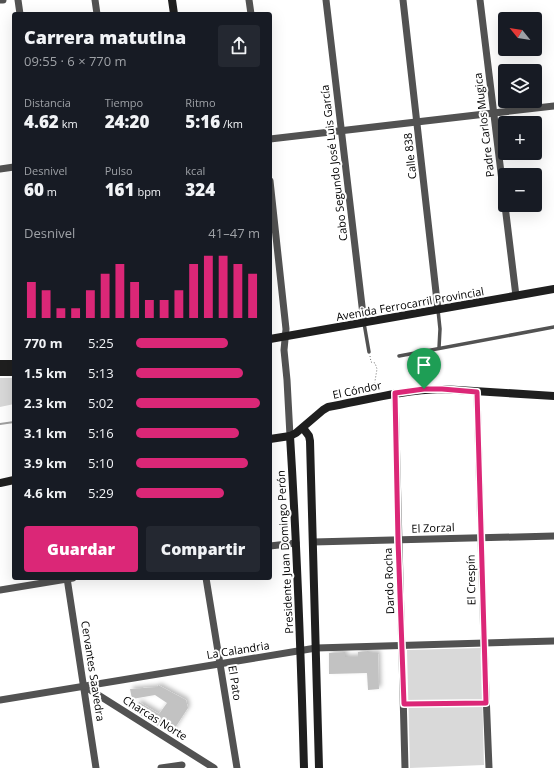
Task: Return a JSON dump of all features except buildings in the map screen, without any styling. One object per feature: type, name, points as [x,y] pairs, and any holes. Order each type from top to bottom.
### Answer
[{"type":"main road","points":[[172,0],[174,12]]},
{"type":"main road","name":"Avenida Ferrocarril Provincial","points":[[272,339],[554,290]]},
{"type":"main road","points":[[0,364],[12,364]]},
{"type":"main road","points":[[0,372],[12,372]]},
{"type":"main road","name":"El Cóndor","points":[[272,439],[290,436],[296,433],[328,407],[395,393],[424,389],[442,389],[554,396]]},
{"type":"main road","points":[[303,428],[309,436],[310,441],[319,768]]},
{"type":"main road","name":"Presidente Juan Domingo Perón","points":[[290,436],[301,651],[304,768]]},
{"type":"main road","points":[[0,483],[12,480]]},
{"type":"street","points":[[18,0],[20,12]]},
{"type":"street","points":[[95,0],[97,12]]},
{"type":"street","points":[[249,0],[251,12]]},
{"type":"street","name":"Cabo Segundo José Luis García","points":[[326,0],[364,323]]},
{"type":"street","name":"Calle 838","points":[[403,0],[438,310]]},
{"type":"street","name":"Padre Carlos Mugica","points":[[480,0],[516,296]]},
{"type":"street","points":[[272,139],[554,106]]},
{"type":"street","points":[[0,169],[12,167]]},
{"type":"street","name":"Presidente Juan Domingo Perón","points":[[272,200],[286,330],[284,350],[290,436]]},
{"type":"street","name":"El Crespín","points":[[477,392],[489,768]]},
{"type":"street","name":"Dardo Rocha","points":[[395,393],[405,768]]},
{"type":"street","name":"El Zorzal","points":[[313,542],[554,536]]},
{"type":"street","points":[[272,546],[296,543]]},
{"type":"street","points":[[0,590],[58,580]]},
{"type":"street","name":"Cervantes Saavedra","points":[[69,580],[96,768]]},
{"type":"street","name":"El Pato","points":[[206,580],[237,768]]},
{"type":"street","name":"La Calandria","points":[[0,700],[316,648],[554,641]]},
{"type":"street","name":"Charcas Norte","points":[[84,686],[214,768]]},
{"type":"street","points":[[161,768],[182,766],[189,752]]},
{"type":"lane","points":[[438,310],[440,329],[439,348]]},
{"type":"lane","points":[[364,323],[369,352]]},
{"type":"lane","points":[[399,356],[554,327]]},
{"type":"path","points":[[369,352],[371,362],[375,363],[377,369],[374,387]]},
{"type":"path","points":[[404,704],[486,703]]},
{"type":"shaded area","points":[[0,378],[12,378],[12,404],[0,407]]},
{"type":"shaded area","points":[[481,648],[484,765],[410,768],[407,650]]},
{"type":"waterway","points":[[0,424],[12,422]]},
{"type":"route","points":[[424,389],[477,392],[486,703],[404,704],[398,540],[395,393],[424,389]]}]
